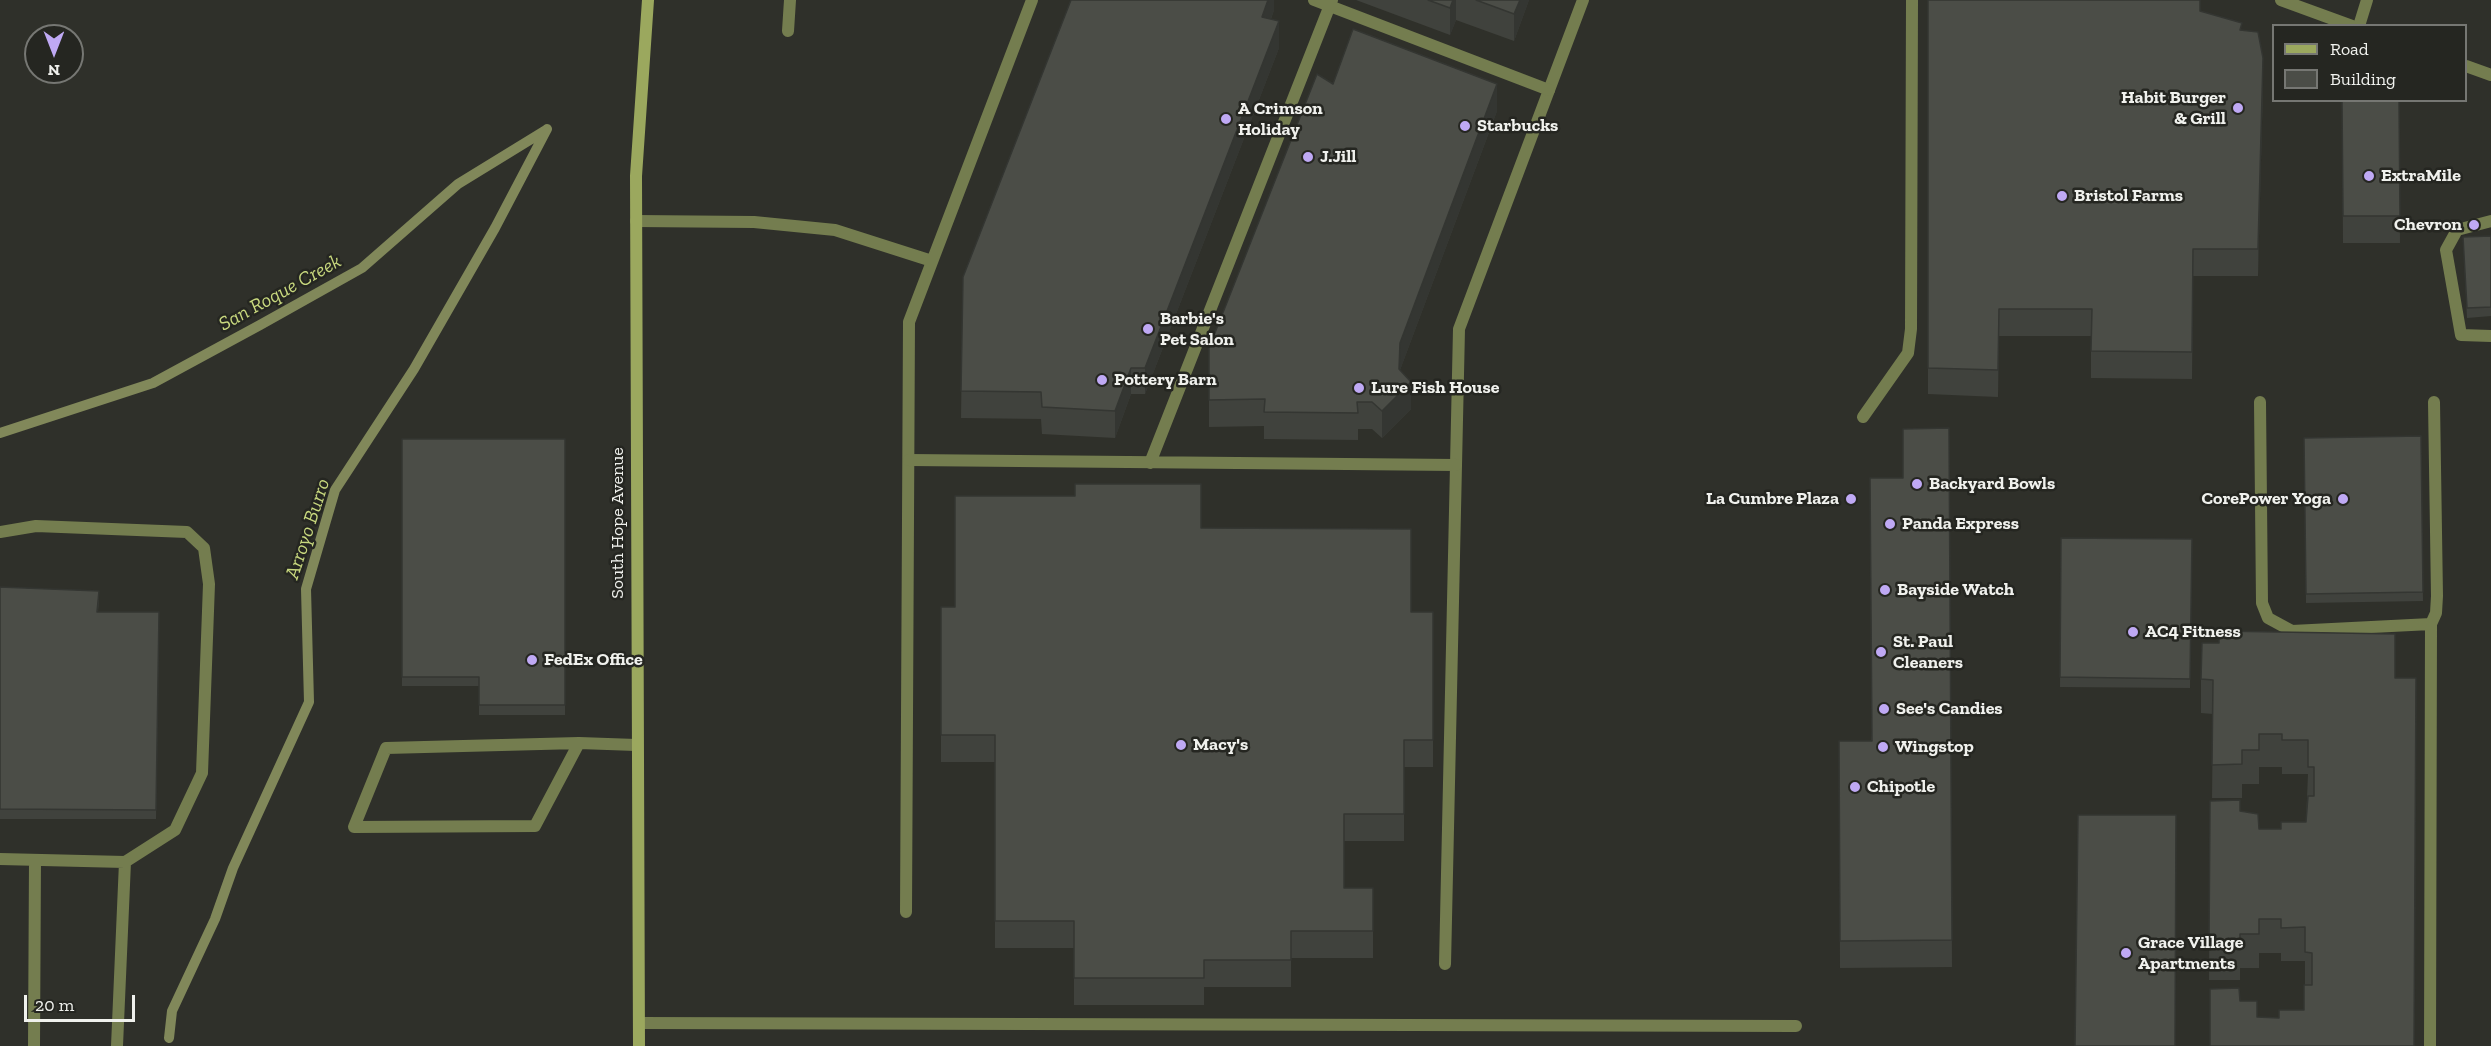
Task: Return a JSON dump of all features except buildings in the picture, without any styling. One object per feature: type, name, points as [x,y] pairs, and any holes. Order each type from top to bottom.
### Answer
[{"type":"main road","name":"South Hope Avenue","points":[[639,1046],[636,745],[636,176],[648,0]]},
{"type":"street","points":[[788,32],[790,0]]},
{"type":"street","points":[[906,912],[909,322],[1032,0]]},
{"type":"street","points":[[1314,0],[1331,3],[1549,90]]},
{"type":"street","points":[[1445,964],[1460,329],[1583,0]]},
{"type":"street","points":[[1863,417],[1908,353],[1911,329],[1912,0]]},
{"type":"street","points":[[2281,0],[2347,24]]},
{"type":"street","points":[[2360,24],[2367,0]]},
{"type":"street","points":[[1150,463],[1331,3]]},
{"type":"street","points":[[2467,66],[2491,75]]},
{"type":"street","points":[[636,221],[754,222],[835,230],[932,261]]},
{"type":"street","points":[[2491,221],[2457,230],[2446,250],[2461,335],[2491,336]]},
{"type":"street","points":[[2260,402],[2262,603],[2268,618],[2292,631],[2431,624]]},
{"type":"street","points":[[2430,1046],[2431,624],[2436,613],[2437,596],[2434,402]]},
{"type":"street","points":[[909,460],[1456,465]]},
{"type":"street","points":[[0,531],[36,526],[186,532],[204,548],[209,584],[202,773],[175,830],[125,862],[0,859]]},
{"type":"street","points":[[579,743],[535,826],[354,827],[386,748],[579,743],[636,745]]},
{"type":"street","points":[[34,1046],[35,860]]},
{"type":"street","points":[[117,1046],[125,862]]},
{"type":"street","points":[[639,1023],[1796,1026]]},
{"type":"waterway","name":"Arroyo Burro","points":[[169,1038],[172,1011],[215,919],[233,868],[309,702],[306,589],[335,490],[414,369],[495,228],[547,129]]},
{"type":"waterway","name":"San Roque Creek","points":[[0,433],[153,383],[260,325],[362,268],[458,184],[546,130]]},
{"type":"place","name":"Habit Burger & Grill","points":[[2238,108]]},
{"type":"place","name":"A Crimson Holiday","points":[[1226,119]]},
{"type":"place","name":"Starbucks","points":[[1465,126]]},
{"type":"place","name":"J.Jill","points":[[1308,157]]},
{"type":"place","name":"ExtraMile","points":[[2369,176]]},
{"type":"place","name":"Bristol Farms","points":[[2062,196]]},
{"type":"place","name":"Chevron","points":[[2474,225]]},
{"type":"place","name":"Barbie's Pet Salon","points":[[1148,329]]},
{"type":"place","name":"Pottery Barn","points":[[1102,380]]},
{"type":"place","name":"Lure Fish House","points":[[1359,388]]},
{"type":"place","name":"Backyard Bowls","points":[[1917,484]]},
{"type":"place","name":"La Cumbre Plaza","points":[[1851,499]]},
{"type":"place","name":"CorePower Yoga","points":[[2343,499]]},
{"type":"place","name":"Panda Express","points":[[1890,524]]},
{"type":"place","name":"Bayside Watch","points":[[1885,590]]},
{"type":"place","name":"AC4 Fitness","points":[[2133,632]]},
{"type":"place","name":"St. Paul Cleaners","points":[[1881,652]]},
{"type":"place","name":"FedEx Office","points":[[532,660]]},
{"type":"place","name":"See's Candies","points":[[1884,709]]},
{"type":"place","name":"Macy's","points":[[1181,745]]},
{"type":"place","name":"Wingstop","points":[[1883,747]]},
{"type":"place","name":"Chipotle","points":[[1855,787]]},
{"type":"place","name":"Grace Village Apartments","points":[[2126,953]]}]
